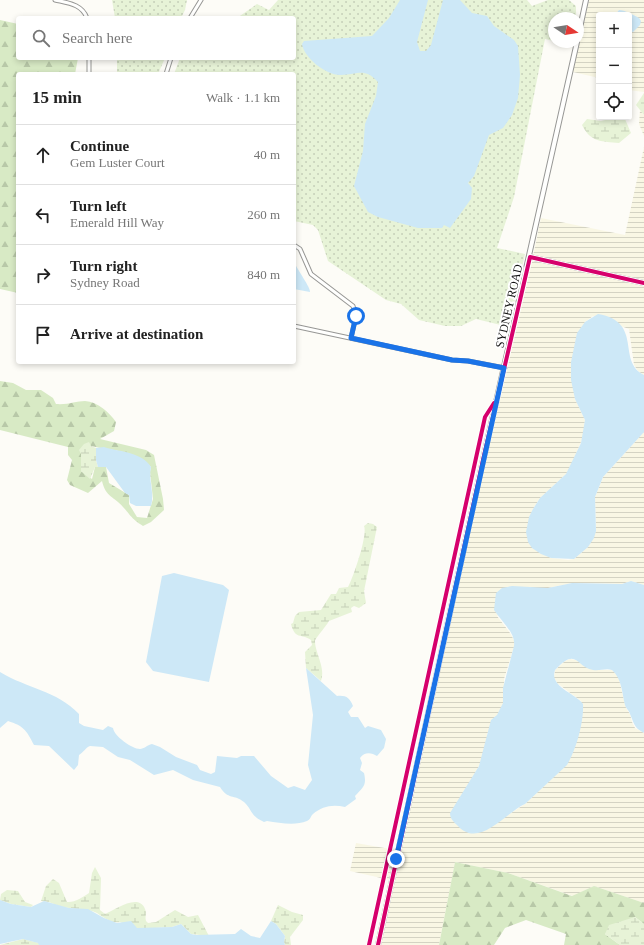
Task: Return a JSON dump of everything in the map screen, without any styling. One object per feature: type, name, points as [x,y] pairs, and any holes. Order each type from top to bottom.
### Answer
[{"type":"street","points":[[55,0],[79,6],[86,16]]},
{"type":"street","points":[[191,16],[201,0]]},
{"type":"street","points":[[583,12],[586,0]]},
{"type":"street","name":"SYDNEY ROAD","points":[[378,945],[576,48]]},
{"type":"street","points":[[89,60],[90,72]]},
{"type":"street","points":[[167,72],[170,60]]},
{"type":"street","points":[[296,246],[300,249],[311,274],[353,306],[356,316],[351,338]]},
{"type":"street","points":[[530,257],[644,283]]},
{"type":"street","points":[[296,326],[452,360],[468,361],[504,368]]},
{"type":"shaded area","points":[[589,0],[644,0],[644,92],[632,90],[632,32],[634,32],[636,16],[632,15],[632,12],[619,10],[617,12],[596,12],[596,77],[573,72],[578,48],[584,48],[584,22]]},
{"type":"shaded area","points":[[640,110],[644,115],[644,136],[639,124]]},
{"type":"shaded area","points":[[644,147],[644,281],[533,256],[541,218],[625,235]]},
{"type":"shaded area","points":[[532,260],[644,285],[644,375],[638,371],[634,365],[629,329],[593,316],[585,322],[578,333],[571,368],[575,399],[585,420],[583,437],[571,466],[566,474],[540,498],[533,509],[532,548],[551,558],[568,560],[574,559],[588,547],[596,531],[595,497],[603,477],[644,432],[644,585],[631,581],[622,584],[572,583],[548,588],[535,588],[497,616],[515,642],[504,679],[504,703],[487,734],[487,742],[479,766],[467,788],[497,822],[525,804],[561,770],[580,728],[581,701],[557,683],[554,678],[555,670],[565,661],[570,659],[580,661],[584,666],[597,670],[612,670],[618,675],[626,708],[635,728],[644,733],[644,903],[594,886],[573,896],[508,873],[455,862],[439,945],[381,945],[485,461]]},
{"type":"shaded area","points":[[356,843],[396,850],[390,880],[350,871]]},
{"type":"green space","points":[[112,0],[187,0],[182,16],[115,16]]},
{"type":"green space","points":[[278,0],[527,0],[532,6],[548,0],[569,0],[576,6],[576,12],[548,12],[548,40],[545,39],[514,197],[497,248],[525,254],[509,327],[476,319],[461,326],[445,326],[419,320],[401,304],[386,300],[328,261],[318,230],[313,225],[296,221],[296,72],[175,72],[179,60],[296,60],[296,16],[240,16],[257,4],[269,10]]},
{"type":"green space","points":[[0,20],[16,24],[16,60],[78,60],[75,72],[16,72],[16,293],[0,289]]},
{"type":"green space","points":[[117,60],[164,60],[159,72],[117,72]]},
{"type":"green space","points":[[644,93],[644,115],[636,105]]},
{"type":"green space","points":[[587,119],[601,121],[625,120],[631,133],[619,143],[602,141],[589,135],[582,125]]},
{"type":"green space","points":[[0,381],[13,383],[26,390],[41,390],[53,398],[56,404],[85,401],[99,405],[107,411],[116,422],[114,431],[100,439],[146,450],[154,455],[164,510],[151,522],[143,526],[134,519],[120,503],[108,494],[102,481],[88,493],[70,485],[67,480],[72,460],[68,455],[68,447],[0,430]],"holes":[[[91,446],[131,454],[145,461],[151,467],[150,472],[153,499],[147,518],[137,517],[129,504],[129,495],[109,483],[106,467],[95,467],[92,479],[81,471],[81,454]]]},
{"type":"green space","points":[[89,442],[91,446],[96,448],[96,460],[98,467],[95,467],[90,479],[81,471],[81,454],[79,450],[84,444]]},
{"type":"green space","points":[[368,523],[377,527],[364,591],[366,603],[359,608],[354,606],[351,608],[352,612],[329,621],[315,641],[322,671],[321,681],[306,668],[305,652],[312,645],[311,640],[296,634],[291,624],[299,612],[321,610],[331,594],[336,594],[339,588],[348,587],[362,547],[365,531],[364,526]]},
{"type":"green space","points":[[455,862],[508,873],[572,896],[594,886],[644,903],[644,924],[635,917],[605,934],[620,945],[564,945],[566,934],[526,920],[505,928],[494,945],[439,945]]},
{"type":"green space","points":[[95,867],[101,878],[100,910],[105,914],[133,902],[139,903],[143,906],[146,912],[146,921],[148,923],[156,922],[175,910],[188,917],[198,915],[209,936],[191,934],[181,924],[172,927],[137,929],[120,922],[111,921],[93,911],[67,908],[41,901],[46,886],[53,879],[59,883],[67,902],[75,901],[89,893],[92,873]]},
{"type":"green space","points":[[7,890],[18,891],[25,902],[33,905],[31,907],[11,904],[0,900],[1,894]]},
{"type":"green space","points":[[278,905],[292,912],[303,915],[303,920],[290,937],[291,945],[285,945],[285,936],[276,924],[271,921]]},
{"type":"green space","points":[[635,917],[644,924],[644,945],[620,945],[605,934],[609,925]]},
{"type":"green space","points":[[23,939],[39,943],[39,945],[0,945]]},
{"type":"water","points":[[400,0],[428,0],[417,42],[420,51],[426,51],[431,45],[443,0],[460,0],[472,13],[487,16],[494,26],[514,40],[518,46],[520,75],[518,98],[512,115],[503,128],[489,135],[474,176],[468,183],[472,188],[471,199],[450,228],[444,225],[442,228],[418,228],[378,217],[368,212],[354,186],[363,151],[365,124],[376,96],[378,82],[373,77],[365,73],[335,75],[329,73],[317,65],[307,55],[302,44],[304,41],[372,36],[389,18]]},
{"type":"water","points":[[632,14],[639,18],[641,21],[640,25],[633,32]]},
{"type":"water","points":[[296,266],[310,290],[310,292],[296,289]]},
{"type":"water","points":[[598,314],[612,318],[621,325],[628,342],[631,361],[636,369],[644,375],[644,432],[603,477],[595,497],[596,531],[594,538],[588,547],[574,559],[551,558],[532,548],[528,542],[526,532],[529,517],[533,509],[540,498],[566,474],[581,443],[585,420],[575,399],[571,380],[571,362],[577,333],[585,322]]},
{"type":"water","points":[[104,447],[136,455],[147,462],[151,467],[151,506],[136,506],[130,503],[129,495],[125,493],[106,467],[98,467],[96,460],[96,448]]},
{"type":"water","points":[[174,573],[223,585],[229,590],[209,682],[153,671],[146,662],[162,576]]},
{"type":"water","points":[[631,581],[644,585],[644,733],[636,727],[625,706],[620,682],[612,670],[593,670],[587,668],[576,660],[568,659],[555,670],[554,676],[559,685],[583,704],[583,711],[579,736],[567,765],[525,804],[517,808],[492,827],[475,834],[466,832],[454,822],[450,813],[479,766],[491,720],[497,715],[503,703],[503,688],[514,646],[513,636],[494,610],[496,593],[502,588],[512,586],[548,588],[572,583],[622,584]]},
{"type":"water","points":[[306,668],[337,696],[343,696],[349,699],[353,706],[348,712],[351,717],[358,717],[365,728],[368,726],[381,730],[386,739],[384,748],[377,756],[371,753],[364,754],[360,758],[362,763],[360,770],[364,773],[365,784],[355,796],[356,799],[345,807],[324,807],[313,814],[310,819],[302,823],[292,824],[267,821],[264,822],[259,820],[254,815],[244,802],[226,794],[220,787],[193,780],[173,770],[154,775],[130,760],[118,757],[103,747],[90,746],[87,748],[79,755],[78,765],[74,770],[49,746],[34,745],[24,729],[17,725],[8,721],[0,728],[0,672],[10,678],[61,700],[79,714],[79,723],[84,726],[103,730],[108,726],[113,728],[120,738],[137,748],[141,749],[152,744],[176,757],[197,765],[200,770],[211,774],[215,772],[217,756],[237,758],[241,756],[254,756],[271,776],[288,788],[294,786],[305,790],[312,780],[308,765],[313,715]]},
{"type":"water","points":[[0,900],[11,904],[31,907],[44,901],[69,908],[88,909],[117,923],[131,921],[137,928],[172,927],[181,924],[191,934],[196,935],[235,934],[241,929],[251,936],[260,938],[271,921],[276,924],[285,936],[285,945],[39,945],[38,943],[23,939],[0,944]]},
{"type":"cycle path","points":[[378,945],[483,460],[530,257],[644,283]]},
{"type":"cycle path","points":[[369,945],[485,417],[494,403]]},
{"type":"route","points":[[356,316],[351,338],[452,360],[468,361],[504,368],[396,859]]}]
